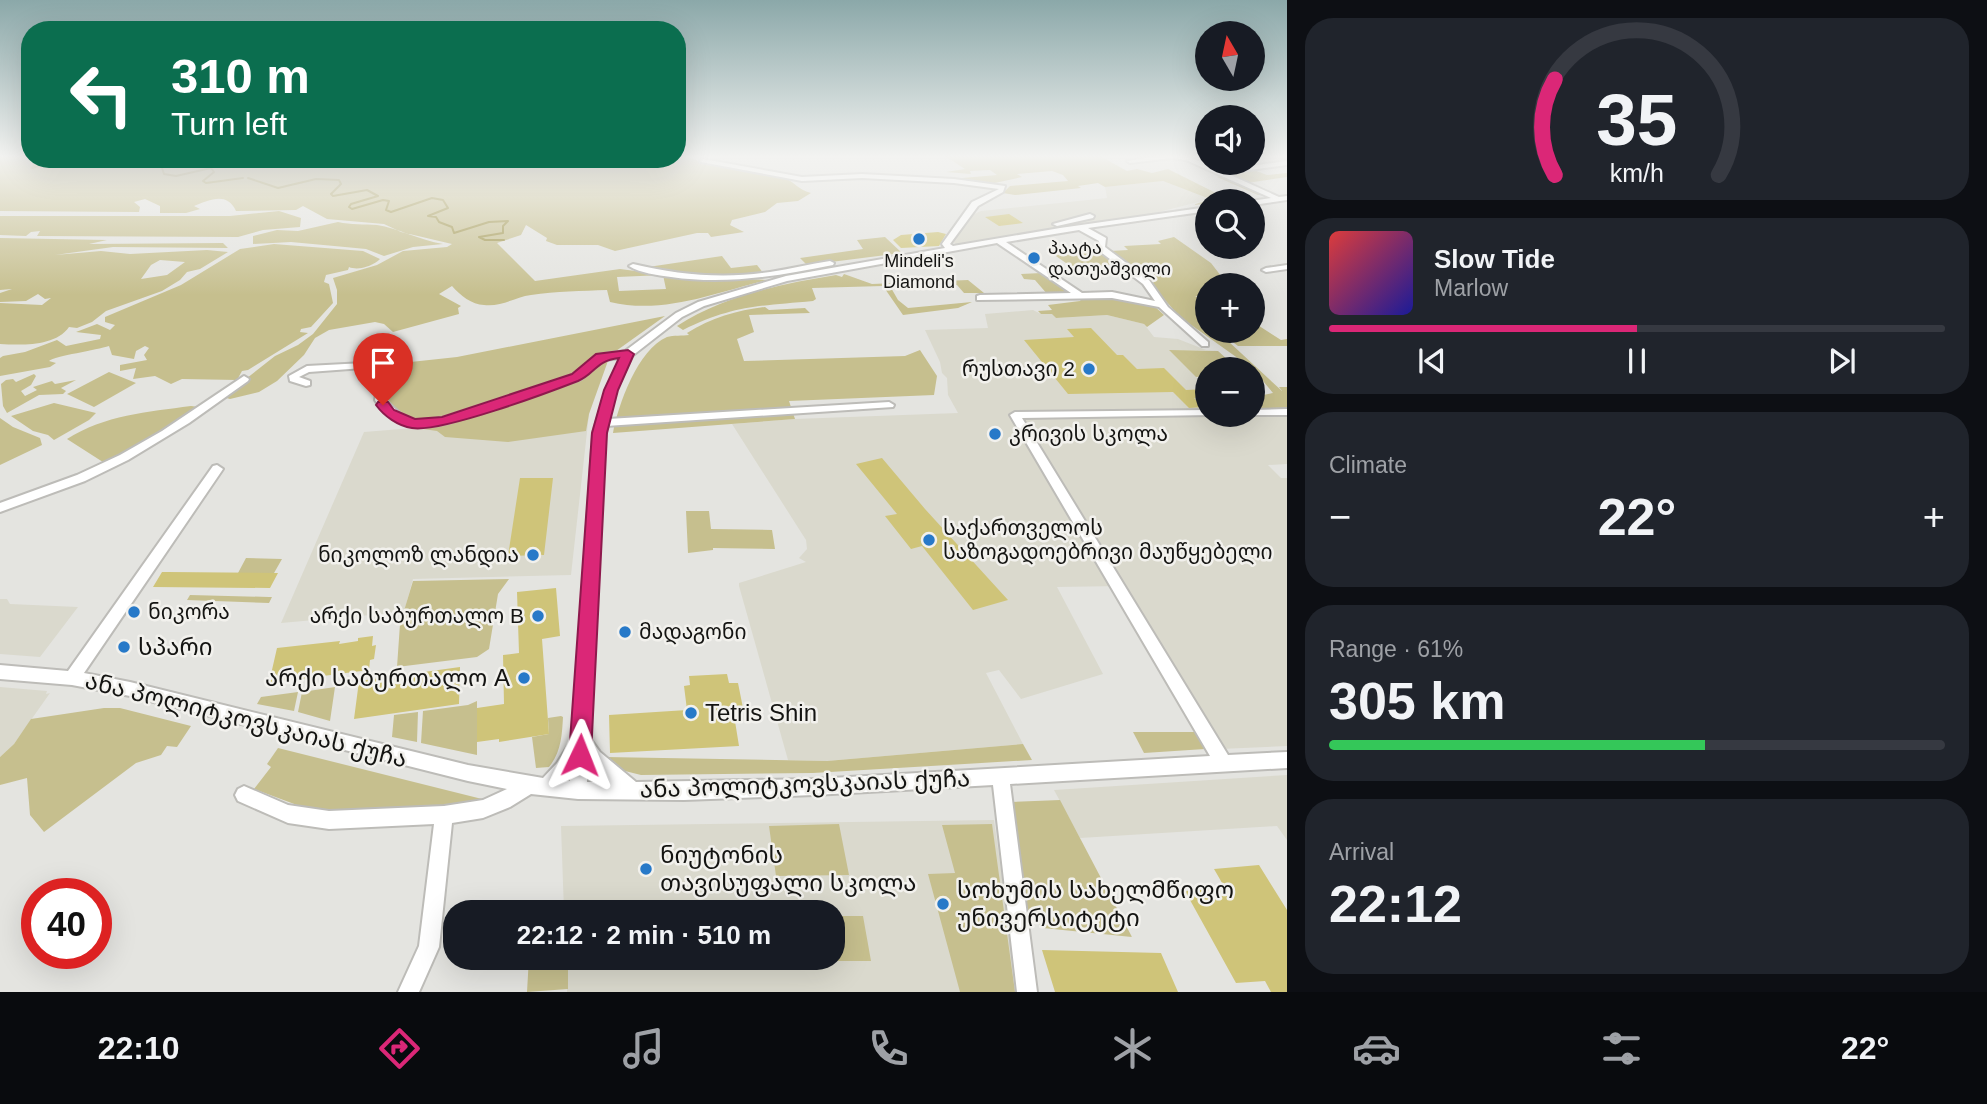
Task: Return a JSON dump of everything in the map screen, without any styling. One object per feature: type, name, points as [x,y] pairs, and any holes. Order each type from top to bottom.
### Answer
[{"type":"street","points":[[951,249],[946,244],[971,209],[981,202]]},
{"type":"street","points":[[578,790],[601,423],[611,390],[628,354],[679,315],[708,301],[786,279],[999,240],[1195,211]]},
{"type":"street","points":[[1060,230],[1052,225],[1090,216]]},
{"type":"street","points":[[1082,228],[1103,240],[1101,248],[1146,282],[1161,305],[1205,344]]},
{"type":"street","points":[[999,240],[1078,294]]},
{"type":"street","points":[[633,266],[656,273],[682,276],[761,276],[827,263],[857,260],[872,263]]},
{"type":"street","points":[[1266,270],[1287,267]]},
{"type":"street","points":[[979,298],[1078,294],[1124,296],[1161,305]]},
{"type":"street","points":[[306,383],[294,379],[294,376],[307,369],[379,364],[385,368],[380,400],[383,405],[399,418],[413,424],[425,424],[501,404],[577,377],[601,357],[628,354]]},
{"type":"street","points":[[0,508],[48,488],[79,479],[135,452],[184,422],[244,379]]},
{"type":"street","points":[[601,423],[889,405]]},
{"type":"street","points":[[1265,412],[1287,412]]},
{"type":"street","points":[[1195,413],[1015,415],[1223,762]]},
{"type":"street","points":[[72,678],[217,470]]},
{"type":"street","name":"ანა პოლიტკოვსკაიას ქუჩა","points":[[0,672],[72,678],[148,693],[379,752],[537,786],[578,790],[758,790],[1287,760]]},
{"type":"street","points":[[244,795],[303,818],[329,820],[444,815],[496,805],[537,786],[563,769],[581,739]]},
{"type":"street","points":[[581,739],[594,758],[633,791]]},
{"type":"street","points":[[1001,777],[1027,992]]},
{"type":"street","points":[[408,992],[429,947],[444,815]]},
{"type":"shaded area","points":[[0,202],[134,202],[140,207],[139,212],[0,211]]},
{"type":"shaded area","points":[[152,202],[205,202],[194,206],[200,209],[186,213],[160,213],[160,206]]},
{"type":"shaded area","points":[[229,202],[784,202],[777,203],[765,212],[732,220],[730,225],[744,232],[711,237],[708,233],[697,233],[615,251],[598,245],[557,245],[546,241],[547,238],[526,225],[521,235],[497,243],[535,281],[620,269],[682,277],[768,280],[690,300],[650,306],[610,302],[607,290],[540,294],[497,305],[480,305],[466,299],[452,286],[439,294],[461,306],[458,308],[459,314],[393,332],[384,324],[375,322],[329,330],[315,338],[304,355],[277,381],[259,392],[230,399],[223,397],[275,356],[313,334],[337,304],[337,290],[333,278],[377,265],[403,251],[447,247],[452,244],[401,232],[384,224],[327,219],[303,206],[296,210],[236,211]],"holes":[[[663,275],[666,289],[619,291],[617,277]]]},
{"type":"shaded area","points":[[1065,202],[1195,202],[1147,215],[957,245],[952,241],[972,215],[981,211]]},
{"type":"shaded area","points":[[279,211],[301,218],[300,227],[263,230],[238,237],[37,236],[40,231],[26,236],[0,235],[0,216],[230,216]]},
{"type":"shaded area","points":[[338,222],[377,225],[443,244],[413,247],[384,256],[366,249],[291,242],[253,244],[253,236],[277,230],[298,231]]},
{"type":"shaded area","points":[[885,237],[902,253],[807,265],[800,258],[863,249],[857,240]]},
{"type":"shaded area","points":[[1174,237],[1195,252],[1195,259],[1205,259],[1219,273],[1195,273],[1195,328],[1180,317],[1149,282],[1110,251],[1128,250],[1124,246],[1161,244],[1158,241]]},
{"type":"shaded area","points":[[0,238],[107,240],[89,244],[223,243],[228,248],[113,247],[55,255],[101,251],[130,254],[207,250],[228,252],[200,269],[187,272],[180,280],[162,291],[106,311],[92,322],[77,328],[69,327],[55,338],[37,343],[0,344],[0,303],[42,305],[51,298],[45,299],[38,294],[26,301],[0,302],[0,293],[12,289],[0,290]],"holes":[[[160,260],[185,262],[167,275],[141,279],[151,265]]]},
{"type":"shaded area","points":[[274,244],[363,251],[380,259],[365,267],[349,267],[348,270],[326,275],[324,282],[329,284],[333,303],[311,327],[301,329],[300,332],[308,333],[248,370],[242,371],[237,380],[182,379],[171,384],[155,376],[133,379],[136,368],[120,371],[120,365],[147,360],[144,355],[149,348],[145,346],[136,351],[134,359],[112,355],[109,346],[53,359],[49,361],[56,363],[50,367],[0,376],[0,358],[3,356],[25,352],[57,340],[66,346],[100,339],[101,335],[76,332],[97,324],[110,330],[115,325],[105,322],[105,317],[181,285],[240,249]]},
{"type":"shaded area","points":[[1095,249],[1118,263],[1076,270],[1053,254]]},
{"type":"shaded area","points":[[722,256],[731,268],[757,265],[764,274],[681,275],[648,267]]},
{"type":"shaded area","points":[[1041,273],[1071,292],[1048,295],[1035,280],[1024,279],[1021,274]]},
{"type":"shaded area","points":[[844,274],[872,284],[968,280],[984,293],[964,293],[957,285],[890,286],[898,300],[908,308],[972,302],[958,308],[903,315],[883,286],[812,288],[816,299],[813,301],[732,311],[683,330],[677,326],[714,306],[754,292],[836,275],[842,277]]},
{"type":"shaded area","points":[[1114,297],[1152,304],[1164,315],[1147,327],[1107,315],[1056,318],[1052,314],[1041,314],[1038,311],[1052,310],[1048,305],[1080,301],[1082,298]]},
{"type":"shaded area","points":[[765,307],[769,310],[805,308],[810,313],[749,315],[754,332],[737,339],[744,361],[905,356],[920,350],[937,376],[934,395],[789,401],[795,419],[613,433],[619,408],[631,379],[638,365],[657,343],[667,337],[689,335],[687,333],[725,315]]},
{"type":"shaded area","points":[[1033,310],[1041,314],[1052,313],[1056,318],[1107,315],[1144,324],[1154,337],[1178,339],[1206,350],[1170,351],[1195,375],[1195,427],[1265,427],[1265,413],[1287,415],[1287,464],[1268,465],[1281,478],[1287,478],[1287,746],[1220,749],[1121,586],[1057,587],[1103,674],[1021,699],[999,670],[986,673],[1023,744],[827,761],[788,760],[739,583],[806,562],[799,558],[807,549],[806,540],[732,424],[958,413],[948,395],[947,378],[942,373],[940,362],[925,330],[988,328],[985,314]]},
{"type":"shaded area","points":[[665,316],[616,351],[594,357],[568,376],[434,420],[407,415],[386,397],[392,364],[457,357]]},
{"type":"shaded area","points":[[1265,330],[1281,340],[1287,339],[1287,346],[1238,346],[1234,343],[1265,343]]},
{"type":"shaded area","points":[[1216,343],[1230,343],[1245,357],[1236,357]]},
{"type":"shaded area","points":[[1169,350],[1218,351],[1225,357],[1195,357],[1195,376]]},
{"type":"shaded area","points":[[609,358],[589,414],[586,431],[508,442],[445,437],[437,431],[423,429],[580,378],[597,363]]},
{"type":"shaded area","points":[[109,372],[136,383],[94,407],[67,394]]},
{"type":"shaded area","points":[[34,374],[36,376],[31,385],[21,391],[25,396],[37,390],[33,387],[52,381],[55,384],[76,380],[61,388],[66,391],[63,394],[39,395],[7,413],[3,406],[1,384],[13,379],[16,382]]},
{"type":"shaded area","points":[[1265,375],[1282,391],[1279,387],[1287,387],[1287,408],[1265,409],[1265,395],[1273,393],[1265,383]]},
{"type":"shaded area","points":[[54,403],[96,413],[89,420],[54,440],[48,435],[33,431],[11,416]]},
{"type":"shaded area","points":[[191,406],[199,407],[106,464],[67,439],[111,420]]},
{"type":"shaded area","points":[[589,414],[571,575],[413,579],[404,612],[281,623],[364,432]]},
{"type":"shaded area","points":[[0,418],[13,427],[40,438],[42,445],[0,465]]},
{"type":"shaded area","points":[[686,511],[709,511],[711,529],[772,530],[775,549],[713,548],[688,553]]},
{"type":"shaded area","points":[[246,558],[282,559],[274,573],[238,573]]},
{"type":"shaded area","points":[[509,579],[498,594],[489,649],[477,657],[397,667],[400,624],[413,581]]},
{"type":"shaded area","points":[[190,595],[272,597],[269,603],[187,600]]},
{"type":"shaded area","points":[[0,599],[7,599],[10,604],[78,607],[40,657],[0,654]]},
{"type":"shaded area","points":[[0,687],[50,693],[14,744],[0,757]]},
{"type":"shaded area","points":[[335,687],[330,721],[298,712],[302,692]]},
{"type":"shaded area","points":[[298,692],[294,711],[257,704],[261,697]]},
{"type":"shaded area","points":[[477,701],[477,755],[421,743],[423,711],[468,705]]},
{"type":"shaded area","points":[[120,708],[191,726],[177,747],[167,746],[161,755],[136,763],[44,832],[30,815],[27,778],[0,785],[0,757],[14,744],[31,719]]},
{"type":"shaded area","points":[[418,712],[417,742],[392,737],[394,715]]},
{"type":"shaded area","points":[[561,716],[561,737],[556,756],[549,767],[536,768],[532,737],[549,734],[548,718]]},
{"type":"shaded area","points":[[1133,732],[1195,732],[1205,749],[1144,753]]},
{"type":"shaded area","points":[[1023,744],[1032,760],[813,773],[641,775],[621,770],[605,757],[827,761]]},
{"type":"shaded area","points":[[278,748],[490,801],[449,812],[313,811],[254,789],[271,767],[267,764]]},
{"type":"shaded area","points":[[1287,775],[1287,840],[1277,826],[1080,838],[1054,790]]},
{"type":"shaded area","points":[[1060,800],[1132,937],[1043,928],[1025,910],[1011,802]]},
{"type":"shaded area","points":[[994,820],[1018,992],[567,992],[568,970],[845,970],[845,900],[564,900],[561,826]]},
{"type":"shaded area","points":[[839,824],[849,875],[776,876],[769,826]]},
{"type":"shaded area","points":[[992,824],[1015,992],[960,992],[928,874],[955,873],[942,825]]},
{"type":"shaded area","points":[[845,916],[863,916],[871,961],[845,961]]},
{"type":"shaded area","points":[[528,970],[568,970],[568,989],[527,992]]},
{"type":"building","points":[[1009,214],[1023,223],[999,226],[985,217]]},
{"type":"building","name":"Mindeli's Diamond","points":[[938,232],[946,234],[939,246],[901,248],[893,240],[901,235]]},
{"type":"building","name":"რუსთავი 2","points":[[1091,328],[1117,355],[1123,355],[1137,369],[1164,368],[1186,390],[1195,390],[1195,408],[1189,408],[1173,392],[1068,394],[1024,340],[1074,337],[1067,329]]},
{"type":"building","name":"საქართველოს საზოგადოებრივი მაუწყებელი","points":[[882,458],[1008,600],[973,610],[922,546],[911,549],[885,516],[897,514],[856,464]]},
{"type":"building","points":[[520,478],[553,478],[544,555],[508,556]]},
{"type":"building","points":[[162,572],[278,573],[270,588],[153,587]]},
{"type":"building","name":"არქი საბურთალო A","points":[[556,588],[560,636],[542,639],[549,734],[499,742],[499,739],[477,742],[477,708],[504,704],[503,655],[519,653],[517,592]]},
{"type":"building","points":[[373,636],[372,646],[376,645],[369,670],[269,683],[277,648],[340,641],[339,644]]},
{"type":"building","points":[[460,667],[459,704],[354,719],[359,681]]},
{"type":"building","name":"Tetris Shin","points":[[727,674],[729,683],[738,683],[743,708],[733,709],[739,746],[610,753],[609,715],[687,710],[684,686],[690,685],[689,676]]},
{"type":"building","points":[[1259,865],[1287,910],[1287,992],[1271,992],[1265,981],[1236,983],[1185,891],[1225,888],[1214,869]]},
{"type":"building","points":[[1042,950],[1161,953],[1178,992],[1055,992]]},
{"type":"waterway","points":[[357,202],[349,207],[352,209],[375,202]]},
{"type":"waterway","points":[[389,202],[386,210],[391,212],[419,202]]},
{"type":"waterway","points":[[444,202],[448,208],[428,216],[436,217],[439,222],[452,227],[454,233],[489,222],[508,221],[503,226],[503,233],[479,237],[485,240],[504,240]]},
{"type":"place","name":"Mindeli's Diamond","points":[[919,239]]},
{"type":"place","name":"პაატა დათუაშვილი","points":[[1034,258]]},
{"type":"place","name":"რუსთავი 2","points":[[1089,369]]},
{"type":"place","name":"კრივის სკოლა","points":[[995,434]]},
{"type":"place","name":"საქართველოს საზოგადოებრივი მაუწყებელი","points":[[929,540]]},
{"type":"place","name":"ნიკოლოზ ლანდია","points":[[533,555]]},
{"type":"place","name":"ნიკორა","points":[[134,612]]},
{"type":"place","name":"არქი საბურთალო B","points":[[538,616]]},
{"type":"place","name":"მადაგონი","points":[[625,632]]},
{"type":"place","name":"სპარი","points":[[124,647]]},
{"type":"place","name":"არქი საბურთალო A","points":[[524,678]]},
{"type":"place","name":"Tetris Shin","points":[[691,713]]},
{"type":"place","name":"ნიუტონის თავისუფალი სკოლა","points":[[646,869]]},
{"type":"place","name":"სოხუმის სახელმწიფო უნივერსიტეტი","points":[[943,904]]},
{"type":"route","points":[[383,405],[389,413],[413,424],[444,421],[577,377],[601,357],[628,354],[611,390],[599,433],[580,755]]}]
